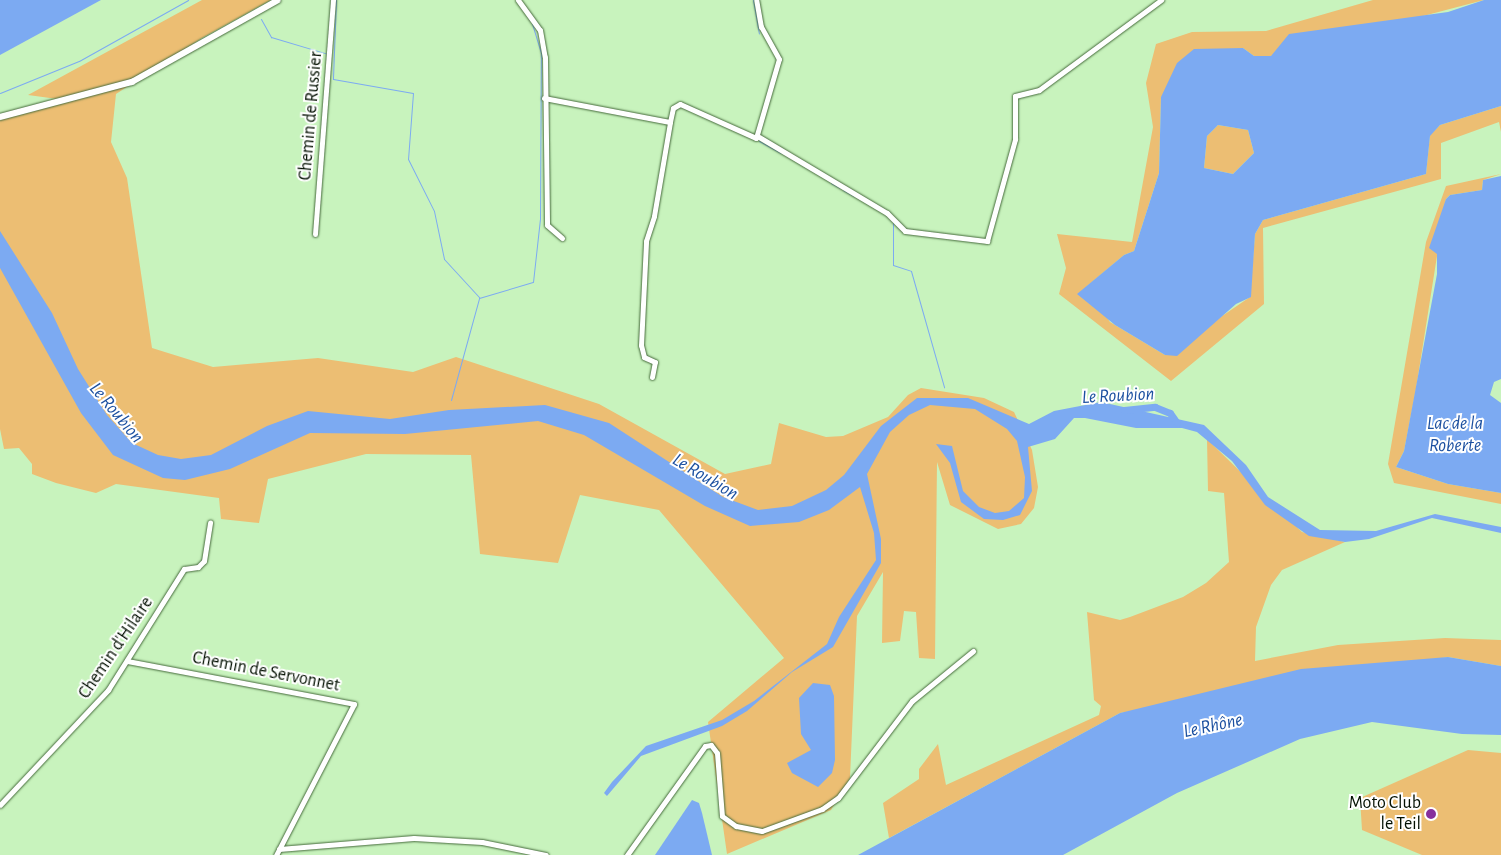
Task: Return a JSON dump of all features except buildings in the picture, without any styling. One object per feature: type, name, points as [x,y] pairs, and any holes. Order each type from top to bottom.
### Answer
[{"type":"street","points":[[0,117],[132,82],[278,0]]},
{"type":"street","name":"Chemin de Russier","points":[[314,234],[333,0]]},
{"type":"street","points":[[518,0],[540,30],[545,57],[547,225],[562,238]]},
{"type":"street","points":[[756,0],[761,26],[779,59],[757,137]]},
{"type":"street","points":[[652,377],[655,362],[644,357],[641,344],[646,241],[654,216],[672,108],[680,104],[757,137],[887,213],[905,231],[987,241],[1015,139],[1015,96],[1046,85],[1161,0]]},
{"type":"street","points":[[544,98],[670,122]]},
{"type":"street","name":"Chemin d'Hilaire","points":[[0,805],[88,713],[128,661],[184,568],[198,566],[204,561],[210,522]]},
{"type":"street","points":[[628,855],[705,746],[711,745],[717,752],[722,816],[736,826],[762,831],[822,809],[838,798],[912,701],[973,652]]},
{"type":"street","name":"Chemin de Servonnet","points":[[128,661],[354,704],[279,849]]},
{"type":"street","points":[[276,855],[279,849],[414,838],[482,842],[546,855]]},
{"type":"shaded area","points":[[202,0],[271,0],[202,38],[116,94],[111,142],[127,178],[152,348],[213,367],[318,358],[413,372],[456,357],[599,404],[725,474],[771,464],[779,423],[826,437],[843,436],[888,417],[908,395],[921,388],[984,398],[1014,412],[1032,450],[1038,487],[1034,508],[1021,524],[998,529],[950,505],[937,462],[935,659],[919,658],[916,612],[904,611],[900,641],[882,643],[883,572],[857,616],[850,778],[831,810],[727,854],[708,722],[784,658],[659,510],[580,495],[558,563],[480,554],[471,455],[366,454],[268,479],[259,523],[221,519],[219,498],[116,484],[96,493],[56,483],[32,474],[32,464],[19,448],[4,449],[0,429],[0,120],[72,101],[28,95]]},
{"type":"shaded area","points":[[1373,0],[1484,0],[1271,56],[1254,56],[1243,48],[1161,97],[1159,173],[1134,251],[1124,255],[1086,287],[1110,322],[1165,355],[1250,297],[1255,234],[1263,220],[1426,174],[1430,135],[1440,125],[1501,106],[1501,132],[1499,122],[1441,143],[1441,179],[1263,228],[1264,304],[1171,381],[1059,294],[1066,268],[1057,234],[1132,242],[1153,127],[1146,83],[1156,44],[1192,32],[1266,31]]},
{"type":"shaded area","points":[[1218,125],[1248,130],[1254,153],[1233,174],[1204,168],[1207,136]]},
{"type":"shaded area","points":[[1501,174],[1483,180],[1482,190],[1450,195],[1446,199],[1416,389],[1404,451],[1396,467],[1448,484],[1501,493],[1501,504],[1394,483],[1388,464],[1426,242],[1446,186]]},
{"type":"shaded area","points":[[1207,439],[1302,532],[1345,542],[1282,570],[1271,585],[1256,627],[1255,661],[1338,645],[1445,638],[1501,640],[1501,666],[1448,657],[1120,713],[889,838],[883,803],[919,779],[919,769],[938,744],[946,785],[1099,715],[1101,706],[1094,700],[1087,612],[1120,620],[1130,617],[1183,597],[1206,583],[1229,562],[1224,493],[1208,491]]},
{"type":"shaded area","name":"Moto Club le Teil","points":[[1468,750],[1501,753],[1501,855],[1422,855],[1362,830],[1360,798]]},
{"type":"water","points":[[0,0],[101,0],[0,55]]},
{"type":"water","points":[[1484,0],[1501,0],[1501,106],[1440,125],[1430,136],[1426,174],[1263,220],[1255,234],[1251,297],[1236,304],[1177,356],[1165,355],[1115,325],[1077,294],[1124,255],[1134,251],[1159,173],[1161,97],[1177,63],[1194,49],[1243,48],[1254,56],[1271,56],[1289,34],[1448,12]],"holes":[[[1218,125],[1248,130],[1254,153],[1233,174],[1204,168],[1207,136]]]},
{"type":"water","name":"Lac de la Roberte","points":[[1501,176],[1501,379],[1494,382],[1490,395],[1501,403],[1501,493],[1448,484],[1396,467],[1404,451],[1437,274],[1437,254],[1429,248],[1446,199],[1450,195],[1482,190],[1483,180]]},
{"type":"water","points":[[0,231],[52,313],[78,369],[107,415],[132,443],[158,455],[181,459],[211,455],[267,426],[308,411],[390,419],[449,410],[545,405],[609,423],[723,497],[758,510],[792,506],[826,490],[844,475],[881,426],[917,398],[968,398],[1029,424],[1054,411],[1101,402],[1204,425],[1246,465],[1268,497],[1320,530],[1376,531],[1435,514],[1501,527],[1501,533],[1432,518],[1369,539],[1345,542],[1309,536],[1265,505],[1232,461],[1197,432],[1182,428],[1136,428],[1085,418],[1074,418],[1055,439],[1028,447],[1032,491],[1020,515],[1003,520],[984,519],[961,502],[950,463],[936,444],[952,446],[963,491],[979,507],[995,513],[1009,511],[1024,498],[1025,477],[1017,441],[1007,429],[975,409],[930,405],[909,415],[890,432],[867,474],[881,539],[881,563],[833,647],[792,672],[747,711],[722,726],[641,756],[607,796],[604,793],[612,782],[646,746],[722,720],[754,701],[827,644],[839,617],[876,560],[874,533],[860,487],[829,510],[799,522],[750,526],[705,506],[584,435],[538,421],[405,434],[310,433],[230,469],[185,480],[163,478],[113,455],[81,413],[0,268]]},
{"type":"water","name":"Le Rhône","points":[[1448,657],[1501,666],[1501,735],[1462,734],[1372,722],[1300,739],[1177,793],[1063,855],[858,855],[1120,713],[1301,669]]},
{"type":"water","points":[[813,683],[830,685],[834,696],[835,760],[832,773],[818,787],[792,773],[787,763],[811,750],[801,734],[799,698]]},
{"type":"water","points":[[692,800],[699,803],[712,855],[655,855]]},
{"type":"waterway","points":[[0,93],[79,61],[188,0]]},
{"type":"waterway","points":[[336,0],[333,79],[413,93],[408,159],[434,211],[444,259],[479,297]]},
{"type":"waterway","points":[[753,0],[759,33]]},
{"type":"waterway","points":[[261,19],[271,37],[328,54]]},
{"type":"waterway","points":[[451,400],[479,298],[533,282],[540,219],[541,53],[532,23]]},
{"type":"waterway","points":[[759,141],[781,153]]},
{"type":"waterway","points":[[831,183],[840,188]]},
{"type":"waterway","points":[[843,190],[854,196]]},
{"type":"waterway","points":[[893,222],[893,265],[911,271],[944,387]]},
{"type":"waterway","name":"Le Roubion","points":[[1124,410],[1155,407],[1170,413],[1177,423]]},
{"type":"place","name":"Moto Club le Teil","points":[[1431,814]]}]
